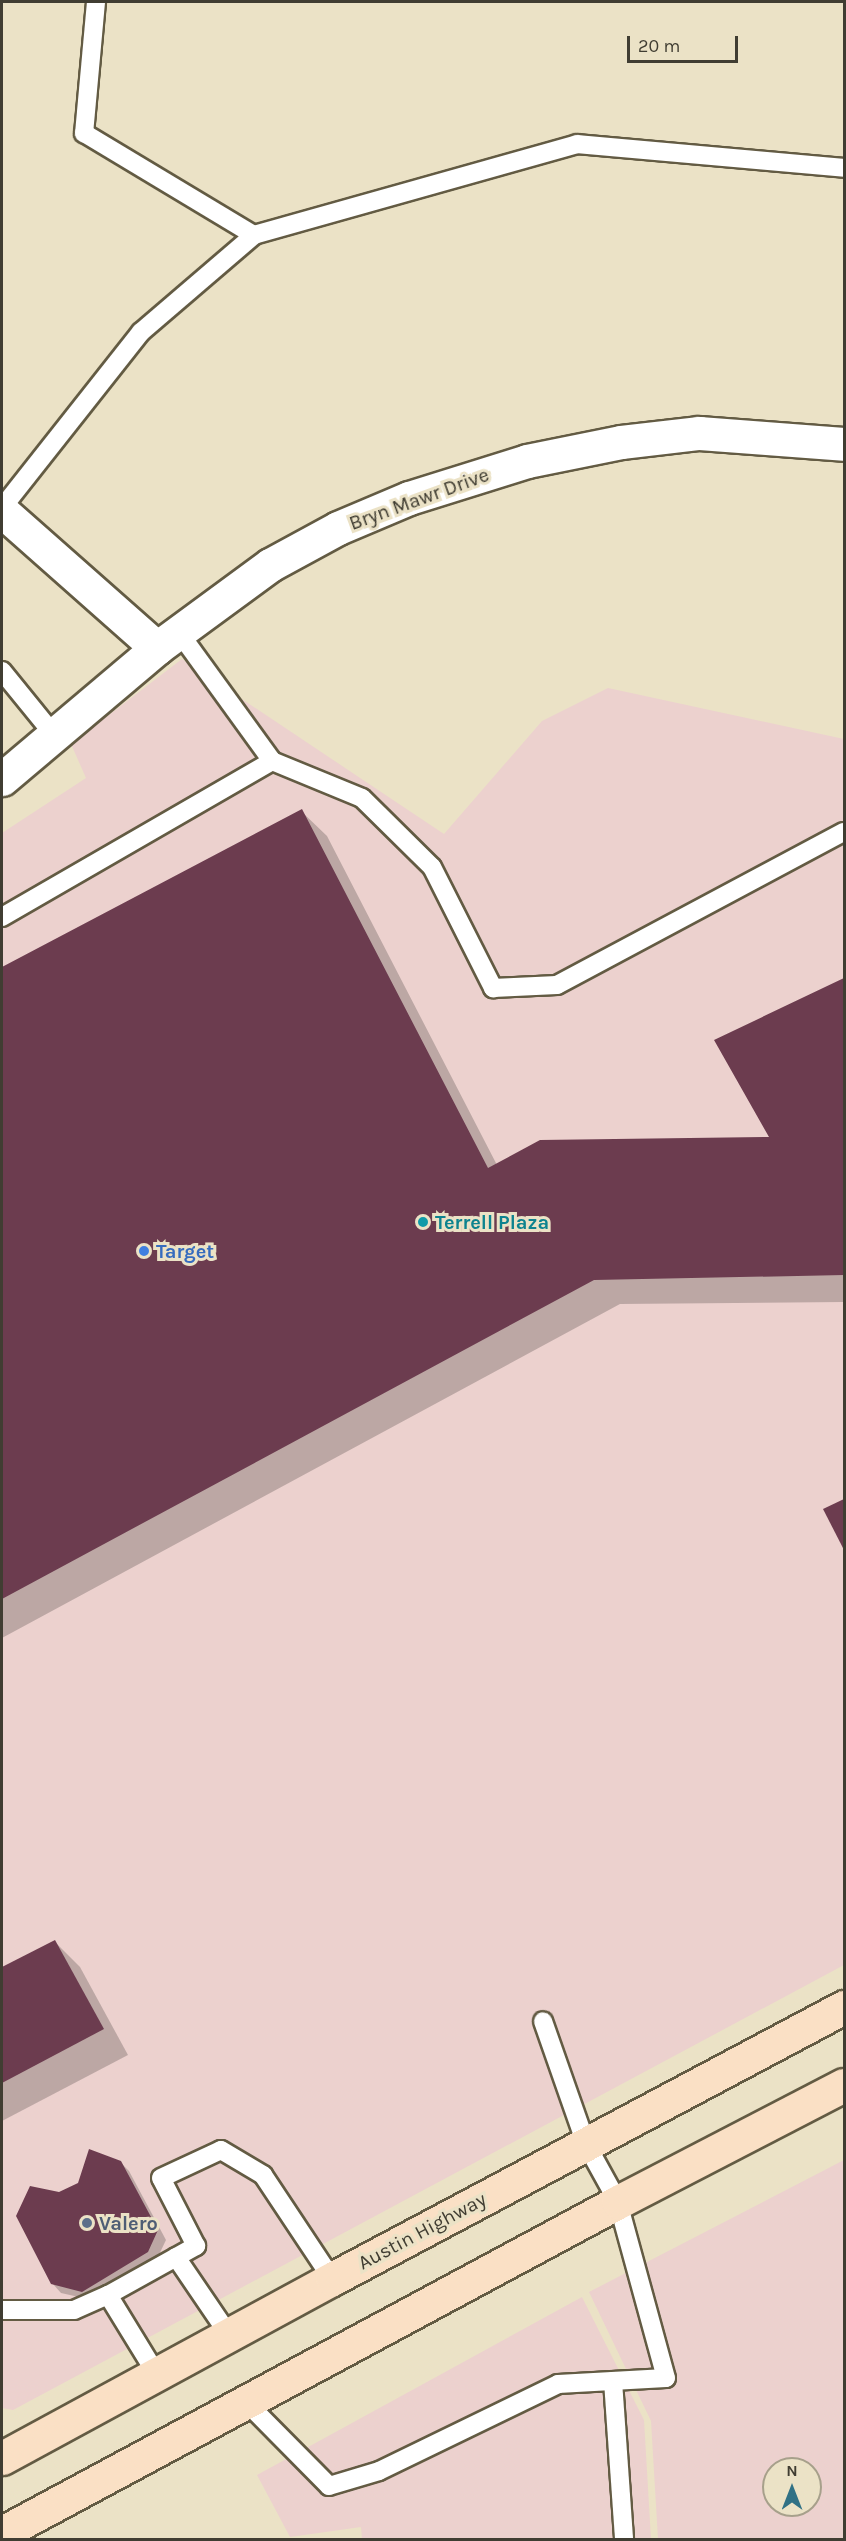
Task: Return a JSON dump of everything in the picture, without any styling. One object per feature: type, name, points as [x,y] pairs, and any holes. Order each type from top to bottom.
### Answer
[{"type":"main road","name":"Austin Highway","points":[[2,2458],[332,2279],[844,2007]]},
{"type":"main road","points":[[2,2533],[618,2202],[844,2085]]},
{"type":"street","name":"Bryn Mawr Drive","points":[[2,779],[167,640],[270,565],[338,528],[409,498],[527,461],[621,442],[699,433],[844,444]]},
{"type":"street","points":[[2,509],[167,640]]},
{"type":"lane","points":[[96,2],[84,133],[254,235]]},
{"type":"lane","points":[[2,509],[141,332],[254,235],[578,144],[844,168]]},
{"type":"lane","points":[[167,640],[272,761],[362,798],[432,867],[493,988],[557,985],[844,832]]},
{"type":"lane","points":[[2,671],[54,735]]},
{"type":"lane","points":[[2,917],[272,761]]},
{"type":"lane","points":[[246,2402],[329,2486],[379,2471],[558,2384],[666,2378],[618,2202],[585,2144],[543,2021]]},
{"type":"lane","points":[[2,2310],[74,2310],[108,2295],[196,2246],[160,2178],[221,2150],[263,2175],[332,2279]]},
{"type":"lane","points":[[176,2257],[230,2335]]},
{"type":"lane","points":[[108,2295],[157,2375]]},
{"type":"lane","points":[[613,2381],[624,2540]]},
{"type":"shaded area","points":[[182,659],[444,834],[542,721],[608,688],[844,739],[844,1965],[13,2410],[2,2408],[2,833],[86,778],[71,744]]},
{"type":"shaded area","points":[[844,2160],[844,2539],[658,2539],[651,2421],[589,2292]]},
{"type":"shaded area","points":[[582,2297],[644,2420],[651,2539],[362,2540],[361,2527],[290,2537],[257,2475]]},
{"type":"building","name":"Terrell Plaza","points":[[302,809],[488,1168],[540,1140],[769,1137],[714,1040],[844,978],[844,1275],[594,1280],[2,1599],[2,967]]},
{"type":"building","points":[[844,1499],[844,1550],[823,1509]]},
{"type":"building","points":[[55,1940],[104,2029],[2,2083],[2,1967]]},
{"type":"building","name":"Valero","points":[[89,2149],[121,2161],[158,2230],[148,2252],[82,2292],[51,2284],[16,2216],[30,2186],[59,2192],[78,2183]]},
{"type":"place","name":"Terrell Plaza","points":[[423,1222]]},
{"type":"place","name":"Target","points":[[144,1251]]},
{"type":"place","name":"Valero","points":[[87,2223]]}]
